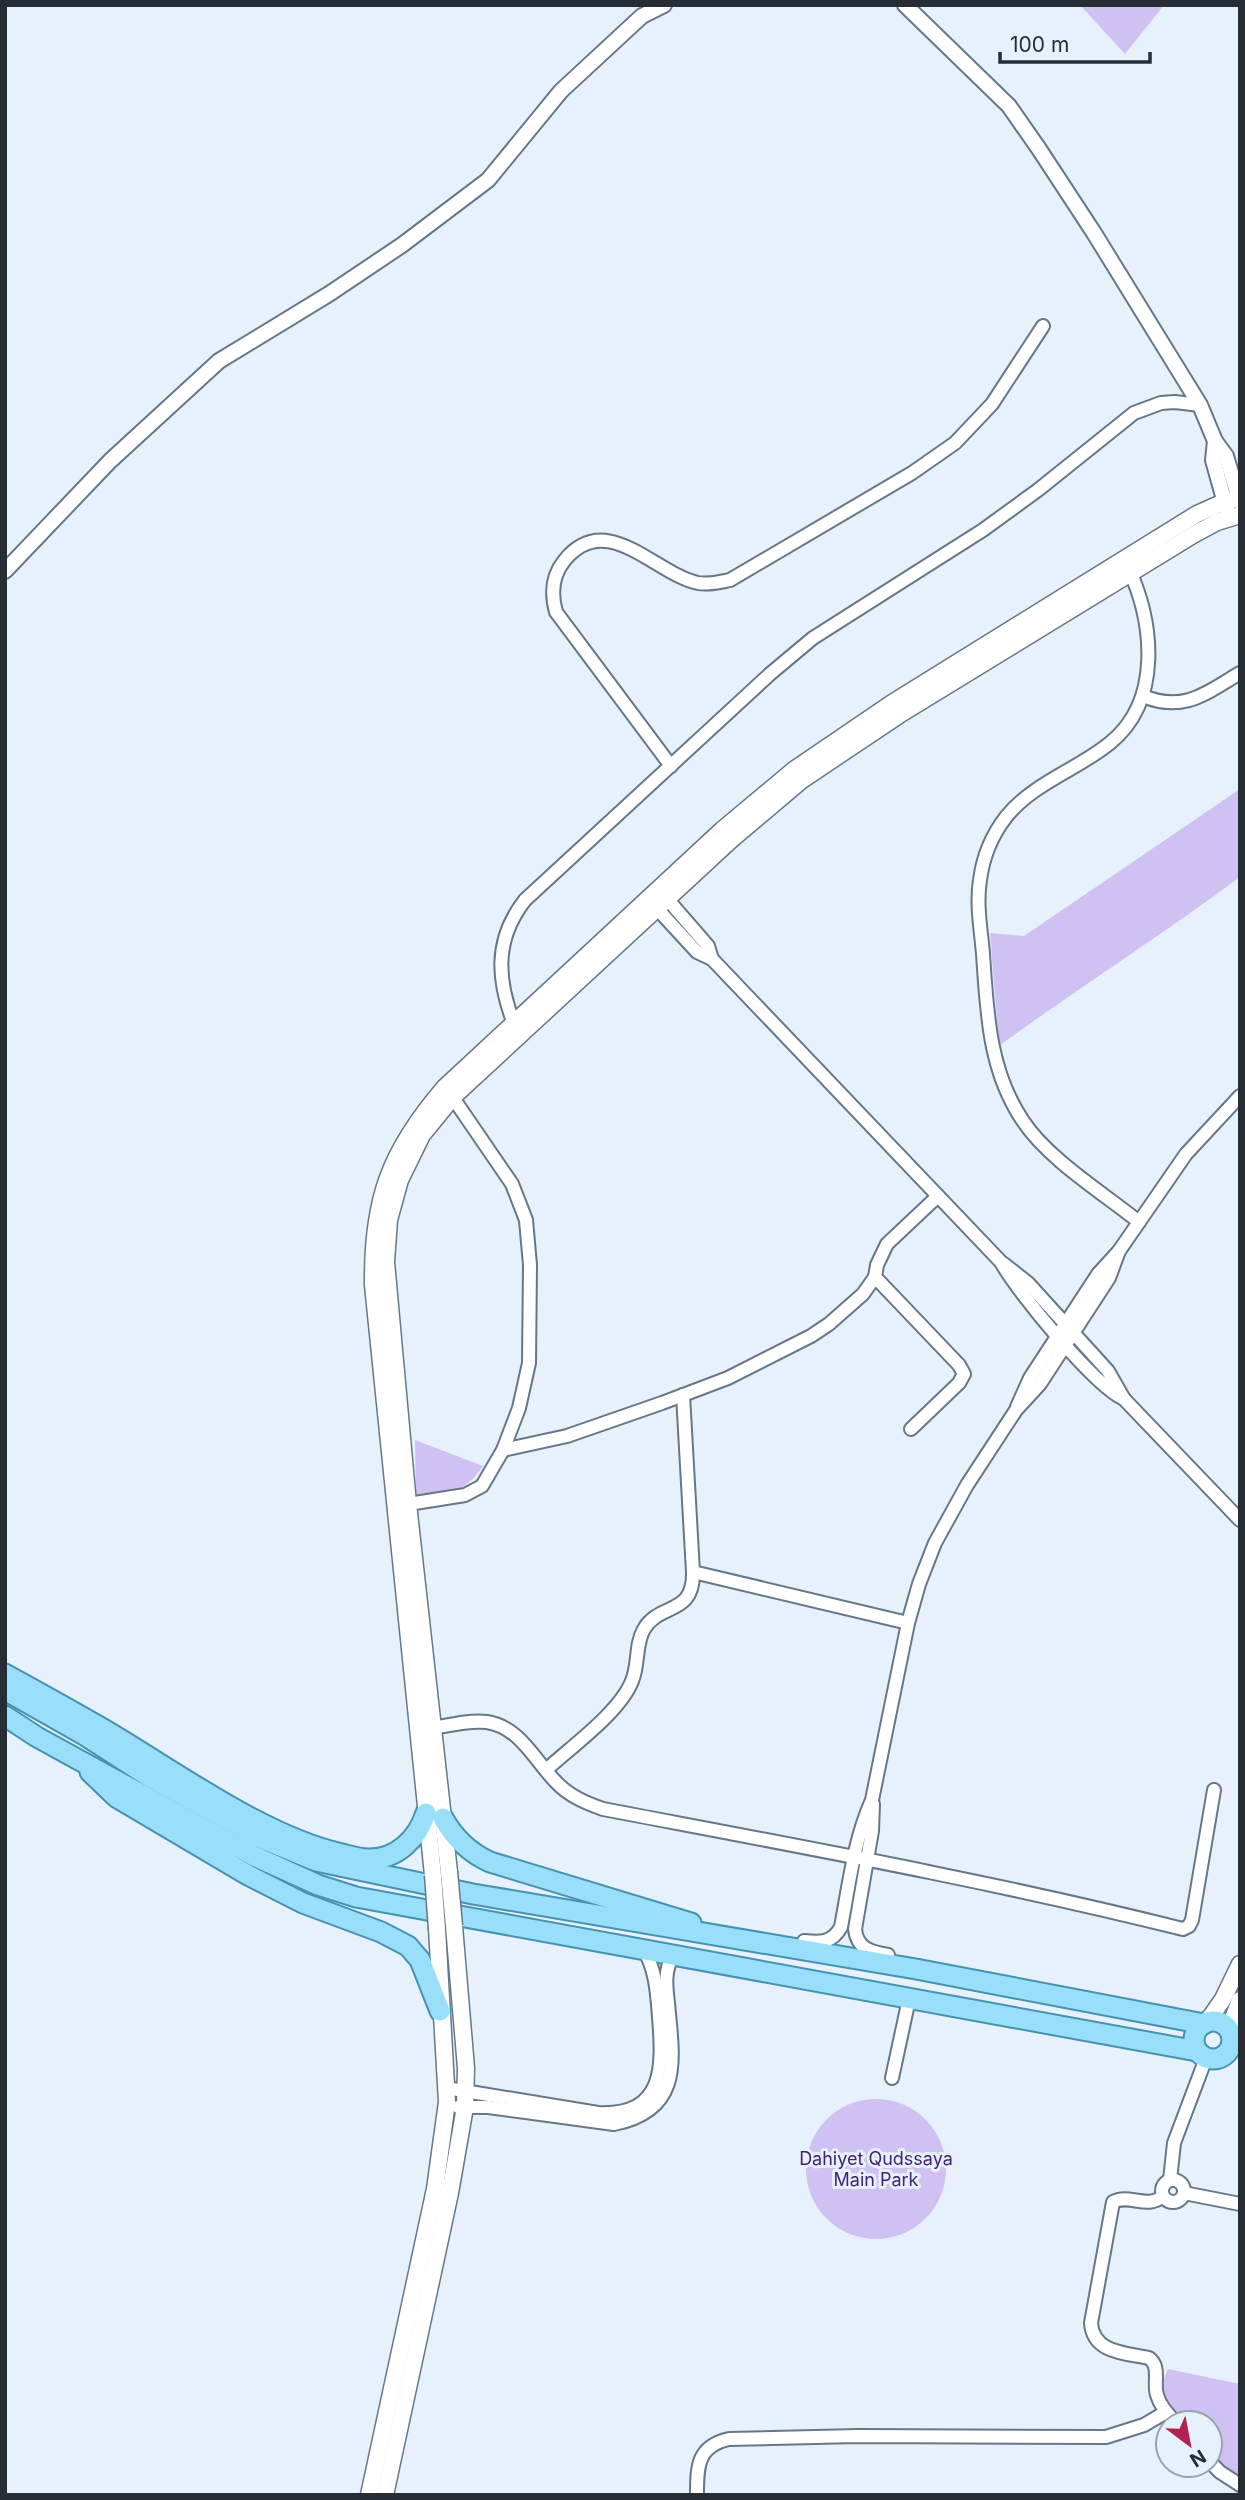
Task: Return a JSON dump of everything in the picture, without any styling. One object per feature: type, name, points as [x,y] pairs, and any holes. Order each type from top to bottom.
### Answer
[{"type":"main road","points":[[1128,567],[1198,514],[1235,500]]},
{"type":"main road","points":[[369,2495],[450,2193],[466,2098],[454,1926],[441,1873],[374,1240],[387,1176],[405,1141],[428,1107],[449,1092],[658,899],[758,799],[833,741],[1128,567],[1235,516]]},
{"type":"main road","points":[[401,1505],[433,1728],[435,1815],[467,1849],[489,1862],[674,1916],[713,1936]]},
{"type":"main road","points":[[5,1674],[224,1802],[322,1850],[368,1860],[395,1853],[435,1815]]},
{"type":"main road","points":[[5,1690],[86,1736],[151,1778],[258,1837],[316,1861],[473,1894],[916,1969],[1205,2023],[1215,2021],[1233,2031]]},
{"type":"main road","points":[[5,1716],[210,1833],[318,1885],[356,1897],[1217,2056],[1232,2046],[1234,2001],[1240,1964]]},
{"type":"main road","points":[[77,1759],[116,1797],[248,1874],[303,1903],[381,1932],[408,1946],[420,1960],[440,2011]]},
{"type":"main road","points":[[385,2495],[447,2108],[436,1929],[441,1873]]},
{"type":"main road","points":[[1217,2056],[1194,2036],[1205,2023],[1234,2001]]},
{"type":"street","points":[[5,571],[110,461],[219,361],[329,294],[402,245],[488,180],[561,91],[642,16],[664,5]]},
{"type":"street","points":[[905,5],[1009,106],[1094,233],[1200,405],[1215,441],[1226,456],[1235,500],[1235,516]]},
{"type":"street","points":[[671,766],[556,611],[553,586],[562,562],[582,546],[607,541],[619,543],[698,583],[730,580],[912,473],[955,443],[992,404],[1043,326]]},
{"type":"street","points":[[516,1029],[503,984],[501,963],[503,939],[510,919],[525,900],[770,674],[813,638],[992,524],[1134,413],[1161,403],[1200,405]]},
{"type":"street","points":[[1128,567],[1140,597],[1147,634],[1147,672],[1143,696],[1124,730],[1110,743],[1024,799],[1006,817],[984,858],[979,881],[979,905],[991,1046],[1009,1100],[1024,1124],[1043,1145],[1139,1222]]},
{"type":"street","points":[[1143,696],[1169,704],[1182,703],[1195,699],[1240,673]]},
{"type":"street","points":[[658,899],[697,952],[712,959],[1002,1262],[1022,1277],[1066,1334],[1108,1371],[1124,1399],[1240,1520]]},
{"type":"street","points":[[401,1505],[473,1492],[488,1477],[503,1450],[528,1376],[529,1234],[523,1207],[512,1184],[449,1092]]},
{"type":"street","points":[[763,1944],[775,1939],[826,1942],[837,1935],[841,1927],[861,1830],[872,1800],[908,1623],[935,1543],[949,1514],[1016,1410],[1026,1385],[1066,1334],[1098,1273],[1119,1251],[1186,1154],[1240,1096]]},
{"type":"street","points":[[503,1450],[568,1436],[683,1395],[728,1378],[811,1335],[845,1311],[870,1286],[887,1244],[938,1196]]},
{"type":"street","points":[[874,1277],[959,1365],[964,1374],[959,1383],[911,1429]]},
{"type":"street","points":[[546,1770],[622,1699],[633,1681],[645,1627],[687,1598],[693,1584],[683,1395]]},
{"type":"street","points":[[693,1572],[908,1623]]},
{"type":"street","points":[[433,1728],[474,1722],[489,1722],[503,1727],[516,1735],[557,1784],[571,1795],[603,1809],[854,1857],[1186,1928],[1192,1920],[1214,1790]]},
{"type":"street","points":[[872,1800],[873,1823],[855,1929],[856,1938],[866,1950],[900,1958],[916,1969]]},
{"type":"street","points":[[841,1927],[849,1933],[855,1929]]},
{"type":"street","points":[[553,2111],[627,2111],[640,2104],[658,2082],[662,2059],[656,1982],[643,1948]]},
{"type":"street","points":[[446,2088],[466,2098],[553,2111],[614,2124],[639,2117],[659,2101],[672,2072],[666,1982],[667,1968],[673,1955]]},
{"type":"street","points":[[892,2078],[909,1999]]},
{"type":"street","points":[[1170,2180],[1174,2143],[1217,2056]]},
{"type":"street","points":[[447,2108],[466,2098]]},
{"type":"street","points":[[1170,2180],[1179,2181],[1184,2188],[1182,2197],[1175,2202],[1163,2196],[1163,2185],[1170,2180]]},
{"type":"street","points":[[1184,2193],[1240,2204]]},
{"type":"street","points":[[1163,2196],[1150,2203],[1119,2199],[1113,2202],[1091,2323],[1093,2337],[1103,2347],[1149,2358],[1154,2362],[1157,2397],[1164,2409]]},
{"type":"street","points":[[697,2495],[697,2469],[700,2460],[712,2445],[729,2439],[849,2436],[1106,2437],[1154,2419]]},
{"type":"street","points":[[1224,2475],[1240,2485]]},
{"type":"green space","points":[[1080,5],[1164,5],[1125,54]]},
{"type":"green space","points":[[1240,789],[1240,877],[999,1046],[990,933],[1024,936]]},
{"type":"green space","points":[[415,1440],[483,1466],[470,1481],[454,1491],[436,1496],[416,1496]]},
{"type":"green space","name":"Dahiyet Qudssaya Main Park","points":[[876,2099],[903,2105],[925,2120],[940,2142],[946,2169],[940,2196],[925,2218],[903,2233],[876,2239],[849,2233],[827,2218],[812,2196],[806,2169],[812,2142],[827,2120],[849,2105]]},
{"type":"green space","points":[[1168,2369],[1240,2384],[1240,2480],[1224,2467],[1224,2409],[1174,2409],[1161,2393]]}]
